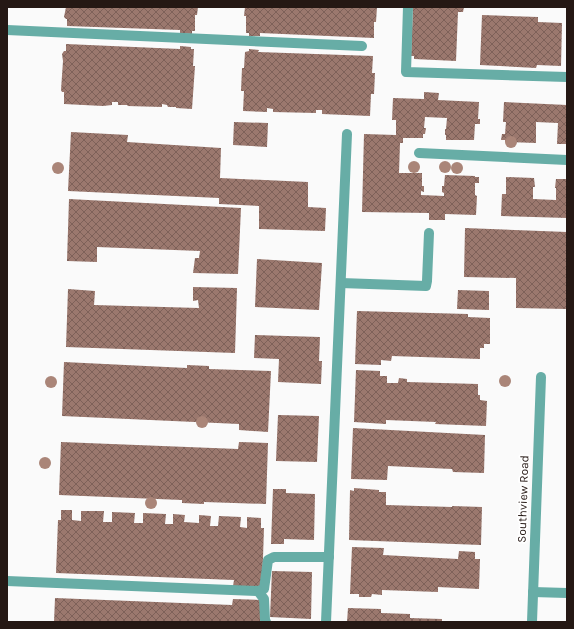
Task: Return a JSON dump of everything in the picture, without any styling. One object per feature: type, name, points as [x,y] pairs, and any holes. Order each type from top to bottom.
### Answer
[{"type":"street","points":[[408,7],[406,72],[567,77]]},
{"type":"street","points":[[7,30],[362,46]]},
{"type":"street","points":[[326,622],[347,134]]},
{"type":"street","points":[[419,153],[567,160]]},
{"type":"street","points":[[341,283],[426,286],[429,233]]},
{"type":"street","name":"Southview Road","points":[[532,622],[540,377]]},
{"type":"street","points":[[7,582],[258,591],[264,589],[268,560],[274,557],[329,557]]},
{"type":"street","points":[[258,591],[264,599],[266,622]]},
{"type":"street","points":[[533,592],[567,593]]},
{"type":"building","points":[[66,7],[198,7],[197,15],[195,15],[195,31],[192,31],[192,34],[180,33],[180,30],[67,26],[67,19],[64,17]]},
{"type":"building","points":[[245,7],[377,7],[376,22],[374,22],[374,38],[260,33],[260,36],[249,36],[249,33],[246,33],[246,16],[244,16]]},
{"type":"building","points":[[413,7],[464,7],[463,12],[458,12],[456,61],[414,59],[414,56],[411,56]]},
{"type":"building","points":[[482,15],[538,17],[538,22],[562,23],[561,66],[537,65],[536,68],[480,65]]},
{"type":"building","points":[[66,44],[180,49],[180,46],[191,47],[191,49],[194,49],[193,66],[195,66],[192,109],[168,107],[167,105],[162,104],[162,107],[127,106],[128,105],[118,105],[118,102],[112,102],[112,105],[103,106],[64,104],[64,92],[61,90],[62,54],[66,51]]},
{"type":"building","points":[[249,49],[259,50],[258,52],[373,56],[372,73],[375,73],[374,94],[371,94],[370,116],[322,114],[322,110],[316,110],[316,113],[273,112],[273,109],[267,108],[267,112],[243,111],[244,91],[241,91],[242,68],[244,68],[245,52],[249,51]]},
{"type":"building","points":[[424,92],[439,93],[438,100],[479,102],[478,119],[480,119],[480,124],[475,124],[474,140],[446,140],[445,129],[447,118],[425,117],[424,128],[426,128],[423,138],[403,138],[403,143],[400,143],[399,173],[422,173],[422,186],[424,186],[424,192],[421,191],[421,195],[444,196],[442,186],[444,186],[445,175],[479,177],[479,183],[475,183],[475,195],[477,196],[476,215],[445,214],[445,220],[429,220],[429,213],[362,212],[364,134],[396,135],[396,120],[392,120],[393,98],[424,99]]},
{"type":"building","points":[[504,102],[567,105],[567,144],[557,144],[558,123],[536,122],[536,143],[505,142],[505,140],[501,140],[502,134],[505,134],[506,122],[503,122]]},
{"type":"building","points":[[234,122],[268,123],[267,147],[233,145]]},
{"type":"building","points":[[71,132],[128,135],[127,142],[221,148],[220,178],[308,182],[308,207],[326,208],[325,231],[259,229],[259,206],[219,204],[219,198],[68,191]]},
{"type":"building","points":[[506,177],[534,178],[535,187],[533,187],[533,199],[556,200],[556,179],[567,179],[567,218],[501,216],[502,194],[506,194]]},
{"type":"building","points":[[69,199],[241,208],[238,274],[193,273],[195,258],[199,258],[200,251],[97,247],[97,262],[67,261]]},
{"type":"building","points":[[465,228],[567,232],[567,309],[516,308],[516,278],[464,277]]},
{"type":"building","points":[[257,259],[322,263],[319,310],[255,307]]},
{"type":"building","points":[[193,287],[237,288],[235,353],[66,347],[68,289],[95,291],[94,305],[199,308],[198,300],[193,301]]},
{"type":"building","points":[[458,290],[489,291],[489,310],[457,309]]},
{"type":"building","points":[[357,311],[468,314],[468,317],[490,318],[490,344],[484,344],[484,348],[480,348],[480,359],[392,356],[391,361],[381,360],[381,365],[355,364]]},
{"type":"building","points":[[255,335],[320,337],[319,361],[322,361],[321,384],[278,382],[279,359],[254,358]]},
{"type":"building","points":[[64,362],[187,368],[187,365],[209,366],[209,369],[271,371],[268,432],[239,430],[239,424],[62,416]]},
{"type":"building","points":[[356,370],[380,371],[380,376],[387,376],[387,383],[398,383],[399,378],[407,379],[407,382],[478,384],[478,395],[480,395],[480,400],[487,401],[486,426],[386,420],[386,424],[354,422]]},
{"type":"building","points":[[278,415],[319,416],[317,462],[276,461]]},
{"type":"building","points":[[353,428],[485,435],[484,473],[453,472],[452,469],[388,466],[387,480],[351,479]]},
{"type":"building","points":[[61,442],[238,449],[239,442],[268,443],[266,504],[204,502],[204,504],[182,503],[182,500],[59,495]]},
{"type":"building","points":[[354,488],[386,492],[386,505],[482,507],[481,545],[349,540],[350,490],[354,491]]},
{"type":"building","points":[[273,489],[286,489],[286,493],[315,494],[314,540],[284,539],[284,544],[271,544]]},
{"type":"building","points":[[61,510],[72,510],[72,520],[81,521],[81,511],[104,511],[103,522],[112,522],[112,512],[135,513],[134,523],[143,523],[143,513],[166,514],[165,524],[173,524],[173,514],[185,515],[184,522],[199,523],[199,515],[211,516],[210,526],[218,526],[219,516],[241,517],[240,527],[247,528],[247,517],[261,518],[261,528],[264,528],[262,587],[233,586],[234,580],[56,573],[58,520],[61,520]]},
{"type":"building","points":[[352,547],[384,548],[383,555],[458,559],[459,551],[475,552],[475,559],[480,559],[479,589],[438,587],[438,592],[382,590],[382,595],[372,594],[371,597],[359,597],[359,594],[350,594]]},
{"type":"building","points":[[272,571],[312,572],[311,619],[270,617]]},
{"type":"building","points":[[55,598],[232,605],[233,599],[261,600],[260,622],[54,622]]},
{"type":"building","points":[[348,608],[381,609],[381,613],[410,614],[410,618],[442,619],[442,622],[347,622]]}]
